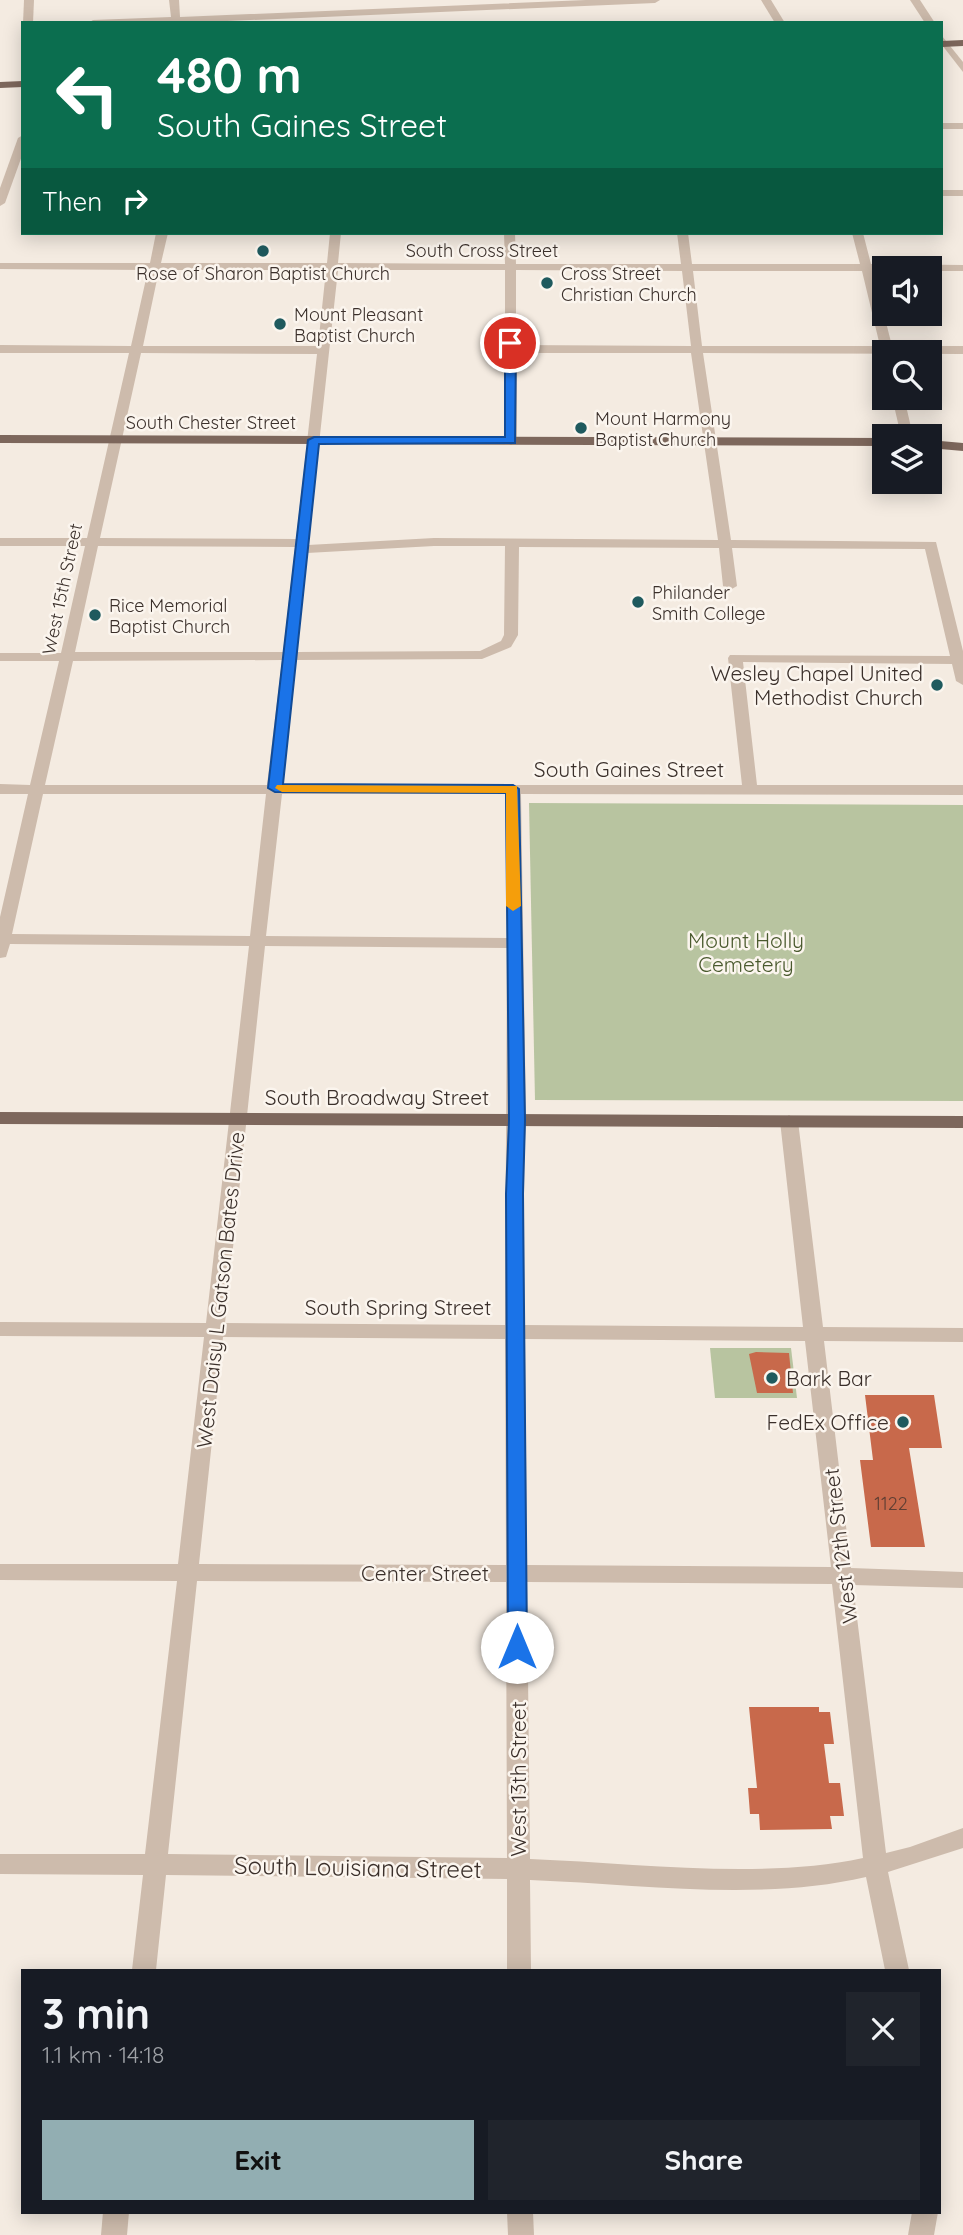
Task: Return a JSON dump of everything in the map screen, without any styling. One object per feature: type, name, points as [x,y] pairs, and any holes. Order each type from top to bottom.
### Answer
[{"type":"main road","points":[[943,42],[963,43]]},
{"type":"main road","points":[[0,85],[21,84]]},
{"type":"main road","points":[[942,438],[963,437]]},
{"type":"main road","name":"South Chester Street","points":[[0,439],[872,442]]},
{"type":"main road","points":[[942,445],[963,447]]},
{"type":"main road","name":"South Broadway Street","points":[[0,1118],[963,1122]]},
{"type":"street","points":[[29,0],[29,21]]},
{"type":"street","points":[[174,0],[176,21],[328,18],[474,4],[654,0]]},
{"type":"street","points":[[324,0],[328,18]]},
{"type":"street","points":[[766,0],[779,21]]},
{"type":"street","points":[[915,0],[929,21]]},
{"type":"street","points":[[474,4],[479,21]]},
{"type":"street","points":[[943,42],[963,69]]},
{"type":"street","points":[[943,126],[963,126]]},
{"type":"street","points":[[0,203],[7,190],[21,144]]},
{"type":"street","points":[[943,193],[963,193]]},
{"type":"street","name":"West 15th Street","points":[[1,944],[161,235]]},
{"type":"street","name":"West Daisy L Gatson Bates Drive","points":[[144,1969],[260,940],[336,235]]},
{"type":"street","points":[[510,235],[511,440]]},
{"type":"street","points":[[683,235],[708,441],[713,450],[730,586]]},
{"type":"street","points":[[858,235],[883,340]]},
{"type":"street","name":"South Cross Street","points":[[0,266],[963,268]]},
{"type":"street","points":[[0,349],[322,350]]},
{"type":"street","points":[[510,349],[872,351]]},
{"type":"street","points":[[942,350],[963,350]]},
{"type":"street","points":[[0,542],[303,543],[357,549],[384,543],[512,542],[931,545],[963,681]]},
{"type":"street","points":[[0,657],[460,657],[492,652],[506,644],[511,635],[512,542]]},
{"type":"street","points":[[750,790],[734,659],[960,660]]},
{"type":"street","name":"South Gaines Street","points":[[0,789],[963,790]]},
{"type":"street","name":"West 13th Street","points":[[513,789],[517,1120],[514,1185],[519,1969]]},
{"type":"street","points":[[1,944],[260,940],[514,943]]},
{"type":"street","name":"West 12th Street","points":[[789,1121],[876,1868],[897,1969]]},
{"type":"street","name":"South Spring Street","points":[[0,1329],[517,1330],[963,1335]]},
{"type":"street","name":"Center Street","points":[[0,1572],[934,1577],[963,1580]]},
{"type":"street","name":"Center Street","points":[[934,1577],[963,1589]]},
{"type":"street","name":"South Louisiana Street","points":[[0,1864],[519,1869],[761,1878],[876,1868],[963,1838]]},
{"type":"street","points":[[114,2235],[116,2214]]},
{"type":"street","points":[[520,2214],[521,2235]]},
{"type":"street","points":[[921,2235],[925,2214]]},
{"type":"green space","name":"Mount Holly Cemetery","points":[[529,803],[963,805],[963,1101],[535,1100]]},
{"type":"green space","points":[[710,1348],[791,1348],[797,1398],[715,1398]]},
{"type":"building","name":"Bark Bar","points":[[789,1353],[793,1393],[757,1393],[749,1354]]},
{"type":"building","points":[[865,1395],[934,1395],[942,1448],[909,1448],[925,1547],[871,1547],[860,1460],[873,1460]]},
{"type":"building","points":[[749,1707],[819,1707],[819,1712],[830,1712],[834,1744],[824,1744],[829,1783],[840,1783],[844,1816],[830,1816],[832,1829],[760,1830],[759,1814],[750,1814],[748,1788],[757,1788]]},
{"type":"slow traffic","points":[[282,788],[513,789],[513,906]]},
{"type":"place","name":"Rose of Sharon Baptist Church","points":[[263,251]]},
{"type":"place","name":"Cross Street Christian Church","points":[[547,283]]},
{"type":"place","name":"Mount Pleasant Baptist Church","points":[[280,324]]},
{"type":"place","name":"Mount Harmony Baptist Church","points":[[581,428]]},
{"type":"place","name":"Philander Smith College","points":[[638,602]]},
{"type":"place","name":"Rice Memorial Baptist Church","points":[[95,615]]},
{"type":"place","name":"Wesley Chapel United Methodist Church","points":[[937,685]]},
{"type":"place","name":"Bark Bar","points":[[772,1378]]},
{"type":"place","name":"FedEx Office","points":[[903,1422]]},
{"type":"route","points":[[510,343],[511,440],[314,440],[275,788],[513,789],[517,1120],[514,1194],[517,1647]]}]
